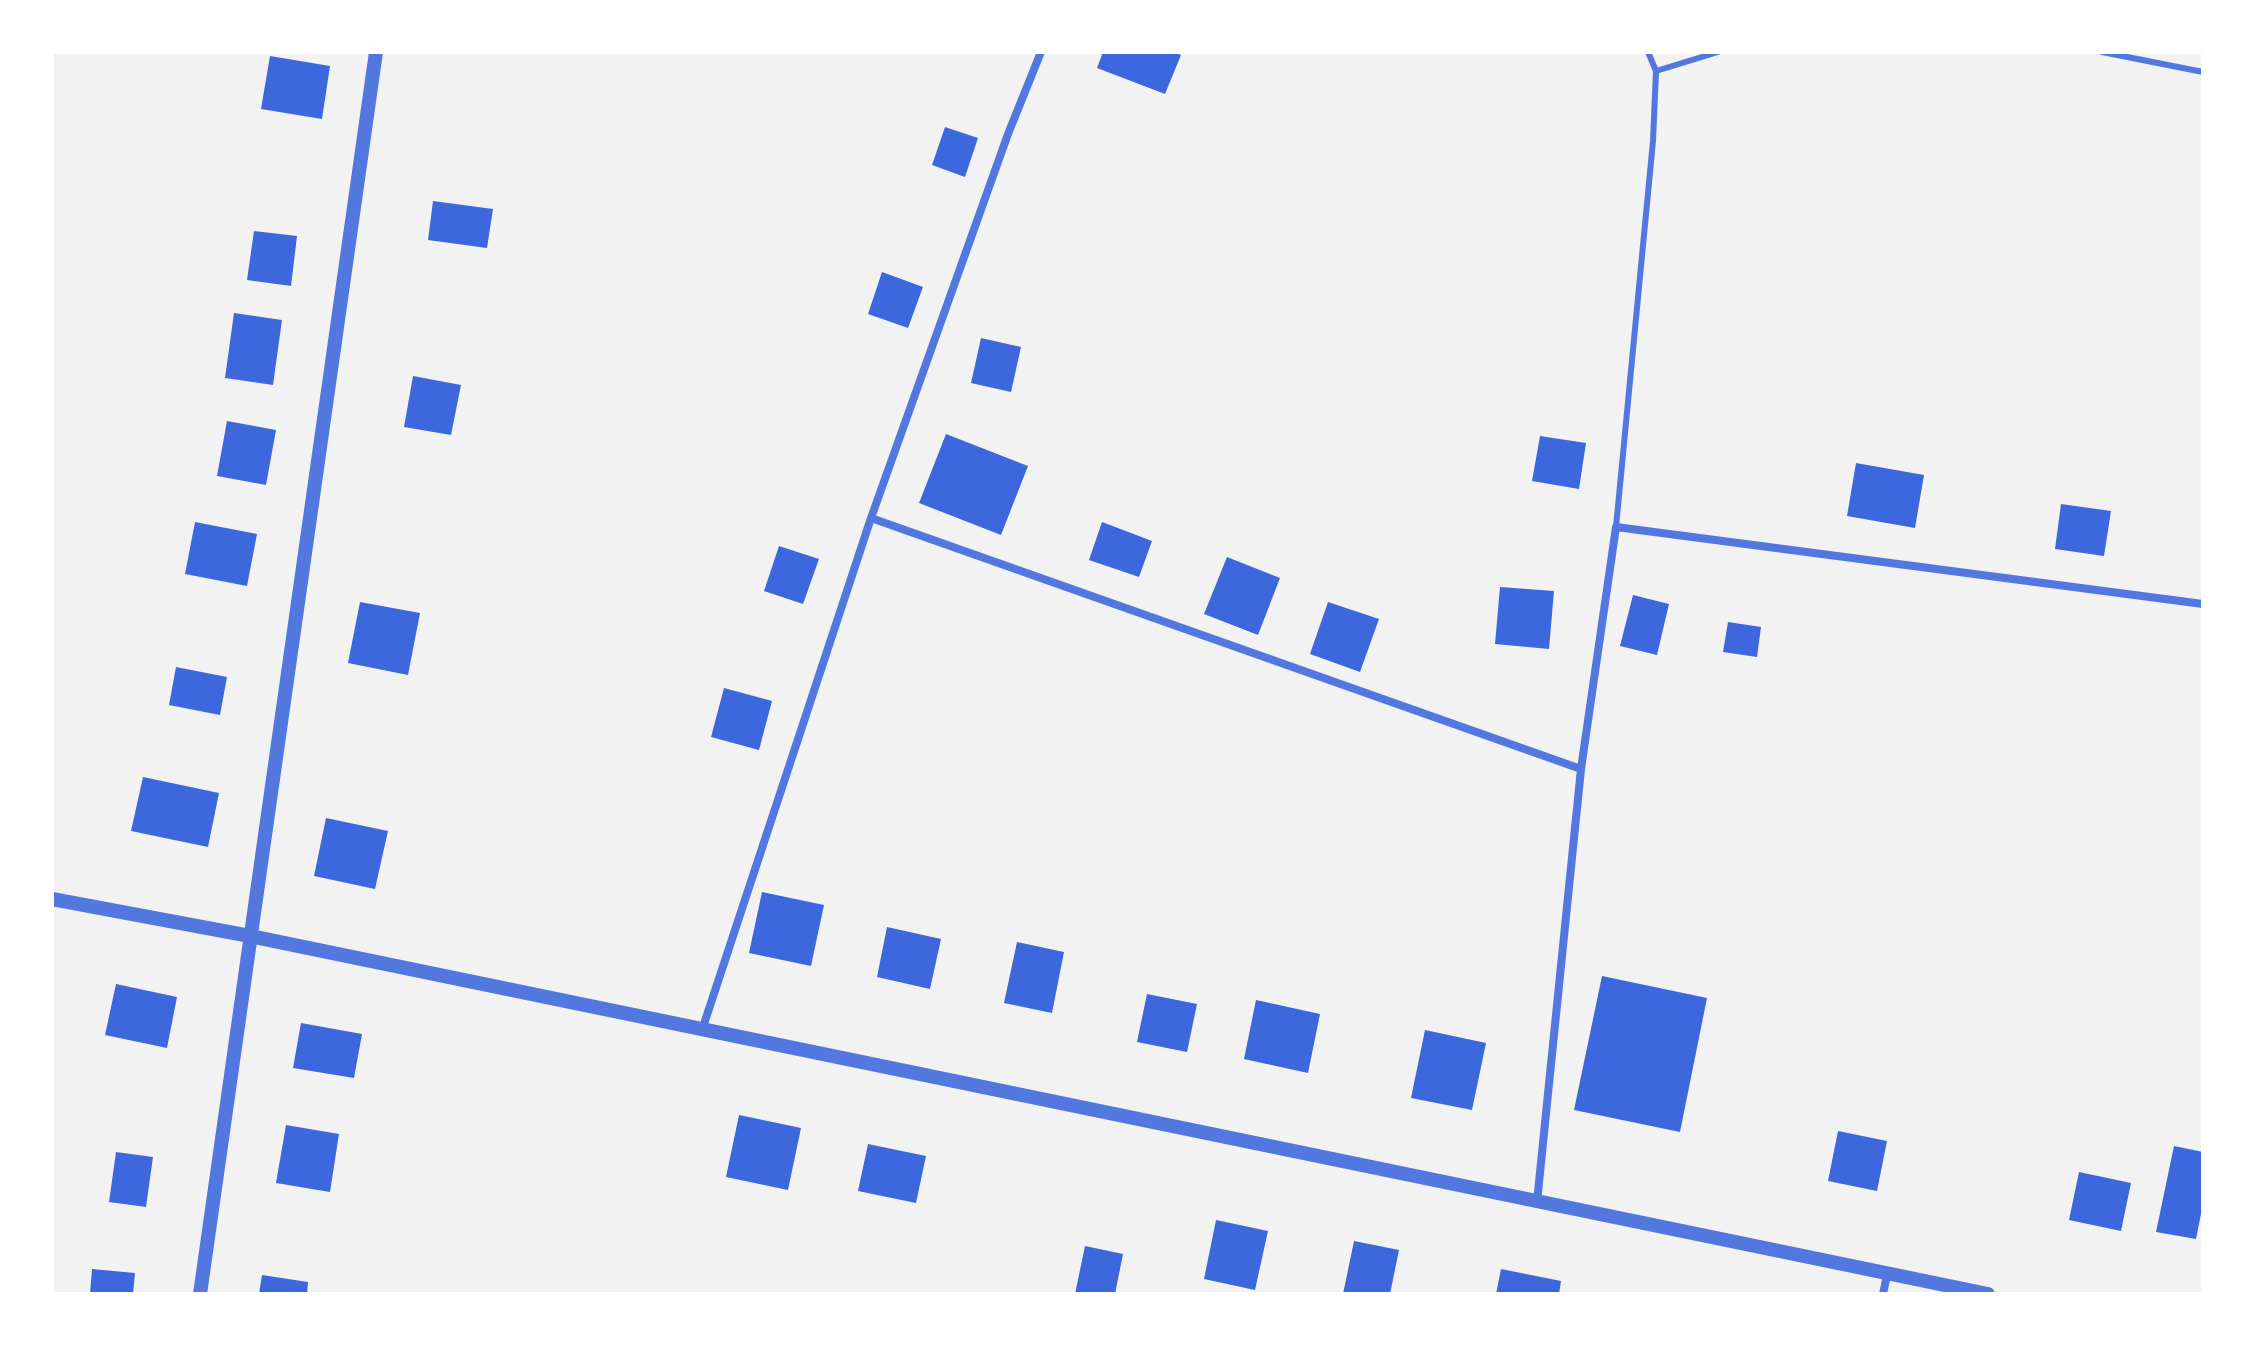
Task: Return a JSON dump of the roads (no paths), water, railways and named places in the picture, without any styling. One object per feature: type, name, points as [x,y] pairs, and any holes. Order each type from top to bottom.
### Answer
[{"type":"street","points":[[200,1294],[376,52]]},
{"type":"street","points":[[702,1030],[871,518],[1008,134],[1041,52]]},
{"type":"street","points":[[871,518],[1581,769]]},
{"type":"street","points":[[1537,1203],[1581,769],[1616,527],[2203,604]]},
{"type":"street","points":[[52,899],[250,936],[1988,1294]]},
{"type":"street","points":[[1883,1294],[1887,1275]]},
{"type":"lane","points":[[1616,527],[1653,141],[1656,71],[1648,52]]},
{"type":"lane","points":[[1656,71],[1718,52]]},
{"type":"lane","points":[[2102,52],[2203,72]]}]
